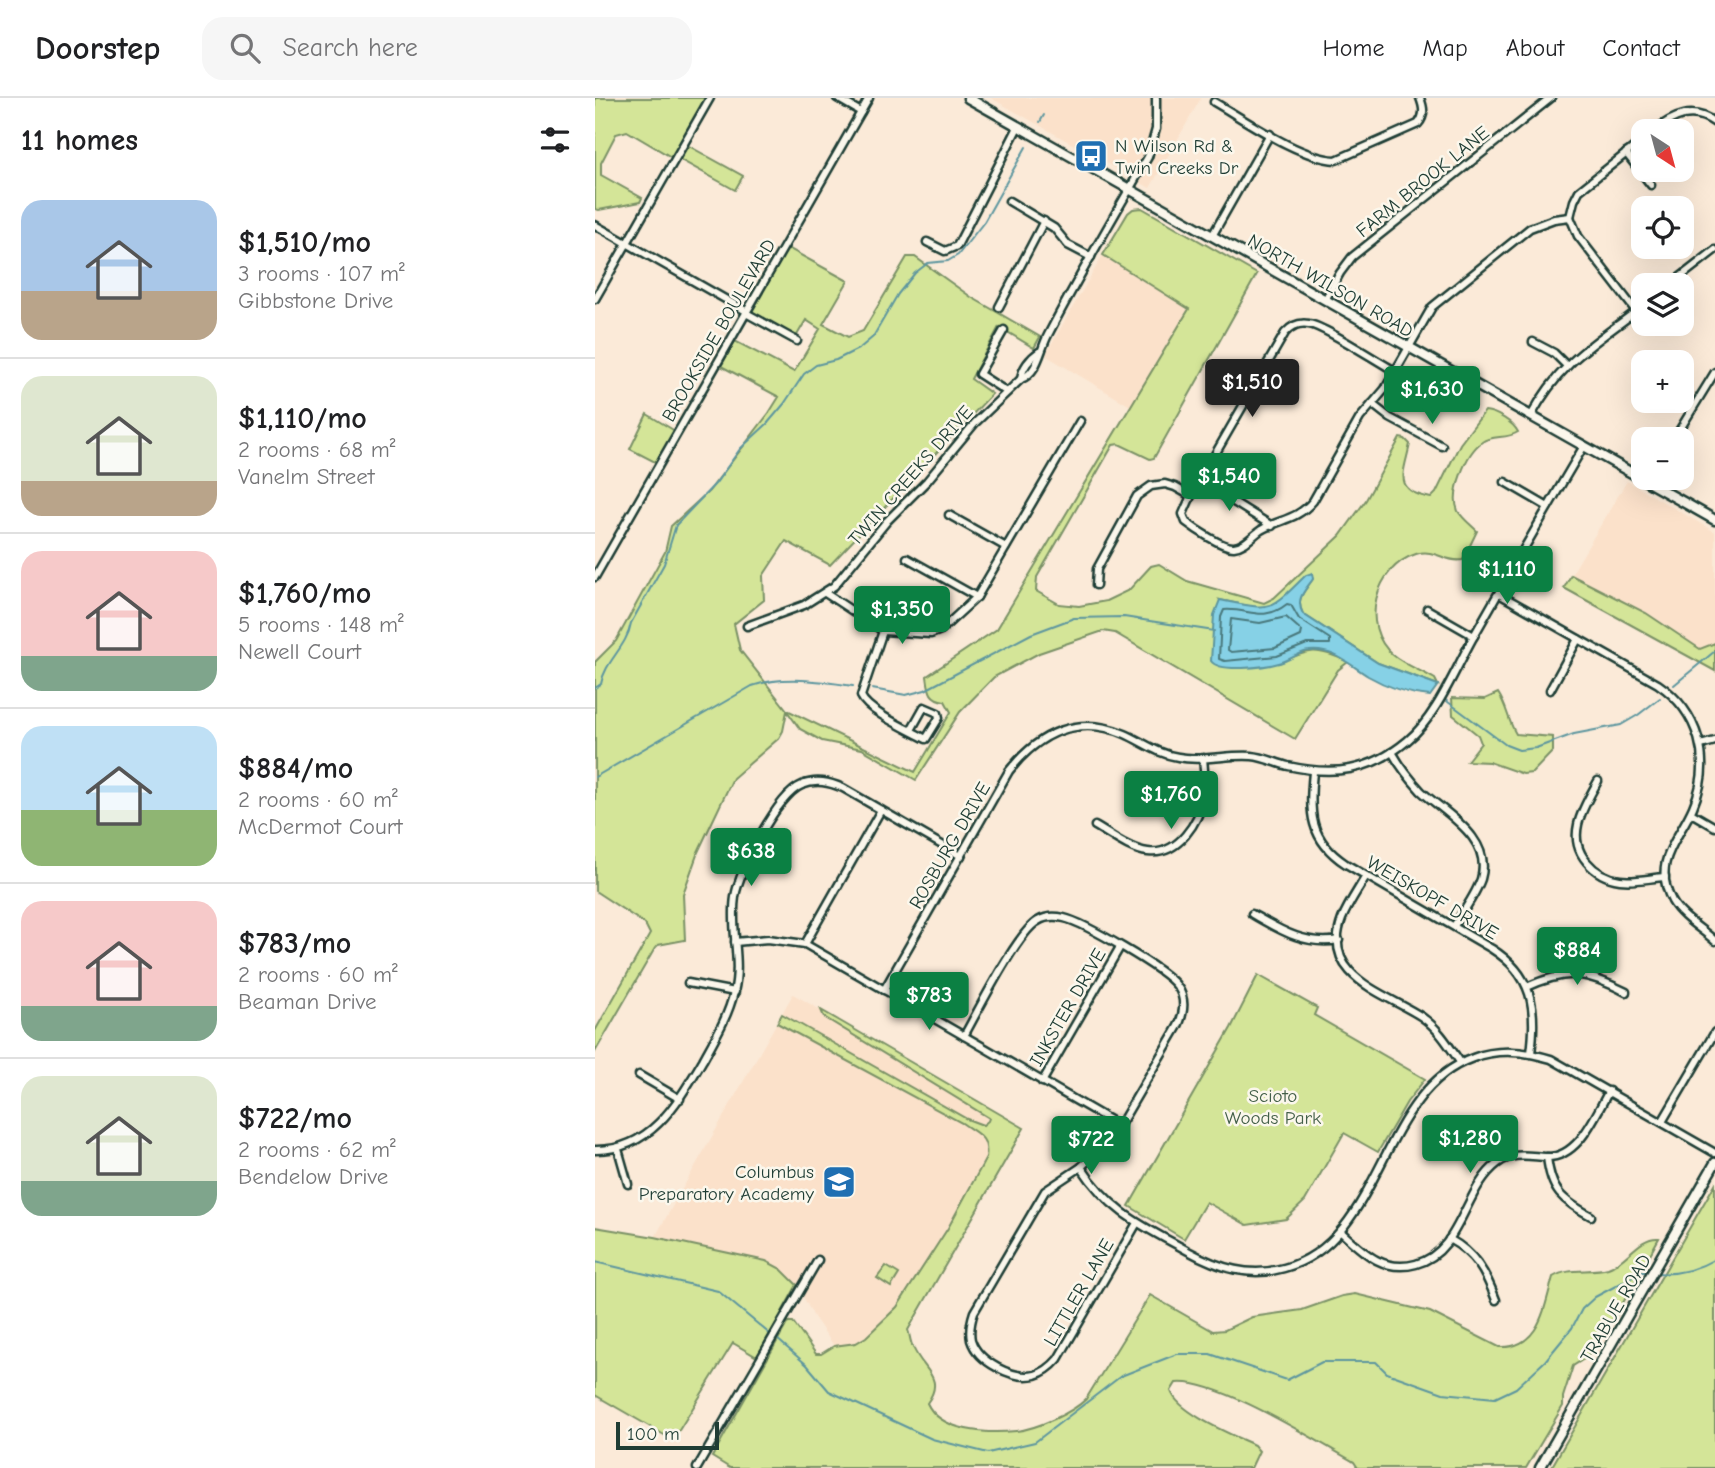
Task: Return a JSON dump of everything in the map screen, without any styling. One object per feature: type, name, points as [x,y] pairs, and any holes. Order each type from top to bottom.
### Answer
[{"type":"main road","name":"NORTH WILSON ROAD","points":[[968,98],[1584,446],[1631,470]]},
{"type":"main road","name":"NORTH WILSON ROAD","points":[[1667,490],[1715,520]]},
{"type":"main road","name":"TRABUE ROAD","points":[[1540,1468],[1715,1163]]},
{"type":"street","points":[[595,299],[710,98]]},
{"type":"street","points":[[837,98],[861,112]]},
{"type":"street","name":"BROOKSIDE BOULEVARD","points":[[595,578],[869,98]]},
{"type":"street","name":"TWIN CREEKS DRIVE","points":[[747,626],[793,610],[825,593],[855,562],[887,521],[927,481],[975,423],[1021,379],[1021,372],[1039,352],[1149,157],[1158,115],[1156,98]]},
{"type":"street","points":[[1214,102],[1310,154],[1323,160],[1336,160],[1413,127],[1422,120],[1424,110],[1420,98]]},
{"type":"street","name":"FARM BROOK LANE","points":[[1325,300],[1352,257],[1551,98]]},
{"type":"street","points":[[1669,119],[1682,114],[1696,114],[1715,122]]},
{"type":"street","points":[[927,242],[945,251],[957,246],[1018,127]]},
{"type":"street","points":[[1212,236],[1270,134]]},
{"type":"street","points":[[1631,149],[1579,191],[1570,217],[1578,236],[1631,305]]},
{"type":"street","points":[[1626,153],[1651,185]]},
{"type":"street","points":[[1009,201],[1044,221],[1054,228],[1068,245],[1091,257]]},
{"type":"street","points":[[1395,371],[1315,325],[1299,323],[1285,333],[1191,496],[1183,514],[1186,522],[1226,547],[1241,545],[1272,526],[1292,518],[1313,501],[1360,418],[1385,388],[1395,371],[1408,347],[1432,306],[1530,228],[1554,219],[1570,217]]},
{"type":"street","points":[[999,307],[1044,221]]},
{"type":"street","points":[[595,225],[797,341]]},
{"type":"street","points":[[1685,273],[1715,250]]},
{"type":"street","points":[[1531,416],[1550,384],[1566,365],[1631,313]]},
{"type":"street","points":[[1004,330],[979,374],[1007,392]]},
{"type":"street","points":[[1533,342],[1554,353],[1566,365]]},
{"type":"street","points":[[1681,427],[1715,372]]},
{"type":"street","points":[[1372,404],[1390,418],[1442,446]]},
{"type":"street","points":[[825,593],[883,631],[931,634],[952,622],[977,597],[1080,421]]},
{"type":"street","points":[[1095,826],[1146,852],[1159,852],[1177,845],[1201,806],[1205,788],[1203,758],[1252,756],[1313,772],[1333,772],[1374,762],[1409,740],[1443,692],[1584,446]]},
{"type":"street","points":[[1200,481],[1272,526]]},
{"type":"street","points":[[1505,482],[1548,507]]},
{"type":"street","points":[[1096,585],[1097,569],[1137,496],[1151,486],[1165,484],[1191,496]]},
{"type":"street","points":[[949,515],[1006,547]]},
{"type":"street","points":[[907,558],[977,597]]},
{"type":"street","points":[[1499,594],[1665,689],[1688,715],[1701,745],[1701,780],[1691,813],[1667,854],[1665,877],[1669,893],[1679,910],[1715,941]]},
{"type":"street","points":[[1427,609],[1474,636]]},
{"type":"street","points":[[883,631],[861,696],[867,705],[926,739],[939,718],[938,713],[924,707],[911,730]]},
{"type":"street","points":[[1550,690],[1578,639]]},
{"type":"street","name":"ROSBURG DRIVE","points":[[884,990],[1009,771],[1030,747],[1058,732],[1075,727],[1100,727],[1116,731],[1178,758],[1203,758]]},
{"type":"street","points":[[1701,745],[1715,741]]},
{"type":"street","points":[[1392,752],[1402,769],[1421,790],[1464,827],[1478,845],[1482,856],[1481,879],[1454,926]]},
{"type":"street","name":"WEISKOPF DRIVE","points":[[1313,772],[1311,810],[1318,836],[1328,851],[1503,956],[1517,971],[1527,986],[1534,1009],[1531,1053]]},
{"type":"street","points":[[1598,781],[1577,826],[1583,857],[1600,874],[1613,878],[1624,880],[1665,877]]},
{"type":"street","points":[[595,1150],[618,1149],[654,1129],[680,1099],[722,1026],[737,980],[733,915],[735,896],[744,865],[791,790],[813,782],[828,782],[961,856]]},
{"type":"street","points":[[804,944],[881,810]]},
{"type":"street","points":[[1691,813],[1715,827]]},
{"type":"street","points":[[1366,876],[1342,921],[1339,940],[1342,957],[1354,977],[1427,1022],[1443,1037],[1460,1062]]},
{"type":"street","points":[[1252,914],[1301,940],[1320,943],[1339,940]]},
{"type":"street","points":[[964,1036],[1022,936],[1036,921],[1055,916],[1066,918],[1172,979],[1183,997],[1184,1008],[1178,1026],[1120,1126],[1104,1147],[1081,1167],[1112,1206],[1137,1223],[1223,1268],[1245,1272],[1268,1273],[1291,1267],[1312,1257],[1341,1232],[1420,1096],[1441,1074],[1460,1062],[1495,1052],[1531,1053],[1560,1064],[1715,1153]]},
{"type":"street","points":[[735,942],[768,939],[804,944],[1120,1126]]},
{"type":"street","name":"INKSTER DRIVE","points":[[1042,1082],[1120,947]]},
{"type":"street","points":[[1527,986],[1555,975],[1577,973],[1589,975],[1626,992]]},
{"type":"street","points":[[688,983],[734,992]]},
{"type":"street","points":[[1663,1122],[1715,1032]]},
{"type":"street","points":[[639,1075],[680,1099]]},
{"type":"street","points":[[1341,1232],[1371,1259],[1396,1266],[1426,1261],[1449,1239],[1483,1178],[1496,1165],[1511,1156],[1521,1154],[1547,1157],[1562,1153],[1578,1142],[1609,1091]]},
{"type":"street","points":[[618,1149],[628,1184]]},
{"type":"street","points":[[1547,1157],[1552,1182],[1560,1197],[1591,1216]]},
{"type":"street","name":"LITTLER LANE","points":[[1081,1167],[1045,1191],[974,1312],[970,1330],[980,1354],[1007,1372],[1026,1376],[1044,1371],[1058,1359],[1137,1223]]},
{"type":"street","points":[[1449,1239],[1479,1263],[1496,1300]]},
{"type":"street","points":[[697,1468],[818,1260]]},
{"type":"shaded area","points":[[991,98],[1201,98],[1150,188]]},
{"type":"shaded area","points":[[1103,255],[1189,308],[1132,407],[1045,355]]},
{"type":"shaded area","points":[[1627,481],[1631,483],[1631,490],[1643,490],[1715,532],[1715,643],[1700,649],[1646,613],[1571,575]]},
{"type":"shaded area","name":"Columbus Preparatory Academy","points":[[793,994],[1024,1128],[876,1387],[834,1346],[797,1285],[766,1261],[655,1237]]},
{"type":"green space","points":[[595,98],[707,98],[673,158],[627,131],[616,134],[601,163],[601,175],[642,198],[640,202],[595,209]]},
{"type":"green space","points":[[687,145],[743,176],[735,190],[679,159]]},
{"type":"green space","points":[[1142,208],[1257,274],[1154,458],[1150,459],[1119,444],[1113,445],[1037,577],[1036,591],[1059,604],[1079,606],[1106,601],[1129,590],[1151,566],[1159,564],[1187,581],[1264,603],[1274,598],[1340,536],[1366,500],[1400,438],[1410,444],[1404,472],[1406,485],[1410,491],[1431,498],[1460,444],[1485,411],[1499,415],[1518,432],[1482,442],[1465,464],[1458,484],[1456,503],[1460,514],[1477,531],[1463,560],[1429,553],[1416,554],[1390,571],[1376,598],[1376,629],[1383,643],[1393,655],[1435,679],[1438,685],[1378,663],[1303,614],[1300,600],[1313,579],[1273,606],[1258,608],[1220,600],[1279,663],[1314,652],[1348,662],[1338,670],[1295,739],[1115,633],[1103,631],[1039,653],[994,677],[960,712],[916,780],[862,749],[822,741],[800,729],[787,711],[779,738],[733,778],[698,852],[683,894],[685,940],[658,945],[655,948],[595,1052],[595,1031],[650,934],[645,924],[595,891],[595,662],[616,641],[665,552],[671,526],[709,491],[779,397],[721,366],[735,341],[794,372],[820,329],[806,320],[796,337],[751,312],[788,248],[848,281],[823,324],[848,337],[863,331],[907,257],[915,257],[971,297],[1040,337],[1034,348],[999,327],[971,379],[992,394],[830,565],[786,541],[763,576],[764,600],[734,624],[740,650],[787,710],[915,772],[951,712],[945,701],[931,693],[927,676],[997,629],[1189,309],[1103,255],[1128,213]]},
{"type":"green space","points":[[647,414],[675,431],[657,463],[630,449]]},
{"type":"green space","points":[[1571,575],[1646,613],[1700,649],[1715,643],[1715,671],[1564,588]]},
{"type":"green space","points":[[1498,693],[1516,734],[1553,737],[1553,751],[1532,773],[1523,774],[1489,762],[1467,761],[1481,743],[1478,735],[1453,715],[1452,698],[1485,699]]},
{"type":"green space","name":"Scioto Woods Park","points":[[1258,975],[1317,1008],[1314,1015],[1425,1079],[1407,1102],[1378,1152],[1344,1133],[1305,1201],[1286,1219],[1247,1225],[1206,1202],[1184,1239],[1129,1206],[1231,1028]]},
{"type":"green space","points":[[821,1010],[1024,1128],[908,1330],[917,1355],[933,1380],[934,1387],[927,1403],[933,1413],[942,1420],[966,1429],[992,1432],[1024,1430],[1072,1410],[1086,1399],[1150,1295],[1213,1331],[1225,1330],[1252,1317],[1302,1310],[1355,1294],[1430,1312],[1499,1347],[1513,1346],[1532,1334],[1538,1324],[1553,1277],[1566,1272],[1608,1268],[1645,1241],[1659,1238],[1614,1319],[1604,1325],[1587,1357],[1573,1366],[1563,1397],[1563,1406],[1526,1468],[1358,1468],[1354,1462],[1241,1400],[1194,1384],[1176,1383],[1171,1391],[1184,1407],[1207,1422],[1254,1445],[1259,1451],[1251,1468],[730,1468],[712,1457],[788,1322],[793,1322],[816,1354],[834,1346],[856,1343],[866,1337],[897,1307],[948,1228],[986,1158],[984,1140],[962,1123],[777,1023],[782,1014],[967,1119],[983,1125],[988,1121],[989,1118],[824,1017]]},
{"type":"green space","points":[[1715,1184],[1715,1468],[1551,1468]]},
{"type":"green space","points":[[595,1227],[766,1261],[781,1269],[797,1285],[757,1357],[733,1343],[673,1440],[595,1395]]},
{"type":"green space","points":[[886,1266],[899,1274],[891,1287],[877,1278]]},
{"type":"water","points":[[1312,573],[1313,579],[1300,600],[1303,614],[1378,663],[1438,685],[1430,696],[1390,687],[1326,652],[1305,652],[1279,663],[1253,667],[1223,667],[1211,661],[1214,615],[1220,600],[1250,606],[1268,606]]},
{"type":"waterway","points":[[1040,122],[1044,115]]},
{"type":"waterway","points":[[595,688],[601,684],[607,668],[664,564],[676,525],[716,483],[740,449],[784,404],[804,374],[816,365],[836,360],[860,348],[873,337],[898,294],[915,273],[928,263],[948,261],[958,255],[984,222],[1026,147]]},
{"type":"waterway","points":[[872,689],[906,695],[925,690],[1031,634],[1074,618],[1124,617],[1214,631]]},
{"type":"waterway","points":[[1674,685],[1715,651]]},
{"type":"waterway","points":[[595,777],[752,686],[789,680],[853,686]]},
{"type":"waterway","points":[[1444,699],[1506,745],[1519,750],[1536,748],[1574,734],[1621,725],[1660,698]]},
{"type":"waterway","points":[[1656,1273],[1686,1271],[1715,1259]]},
{"type":"waterway","points":[[595,1262],[718,1291],[771,1335]]},
{"type":"waterway","points":[[776,1338],[807,1365],[829,1391],[932,1439],[988,1453],[1035,1442],[1121,1376],[1177,1354],[1210,1354],[1287,1380],[1322,1362],[1376,1362],[1387,1373],[1443,1393],[1495,1398],[1516,1388],[1545,1361],[1572,1328],[1582,1309],[1595,1297],[1642,1272],[1647,1272]]},
{"type":"place","name":"N Wilson Rd & Twin Creeks Dr","points":[[1091,156]]},
{"type":"place","name":"Columbus Preparatory Academy","points":[[839,1182]]}]
